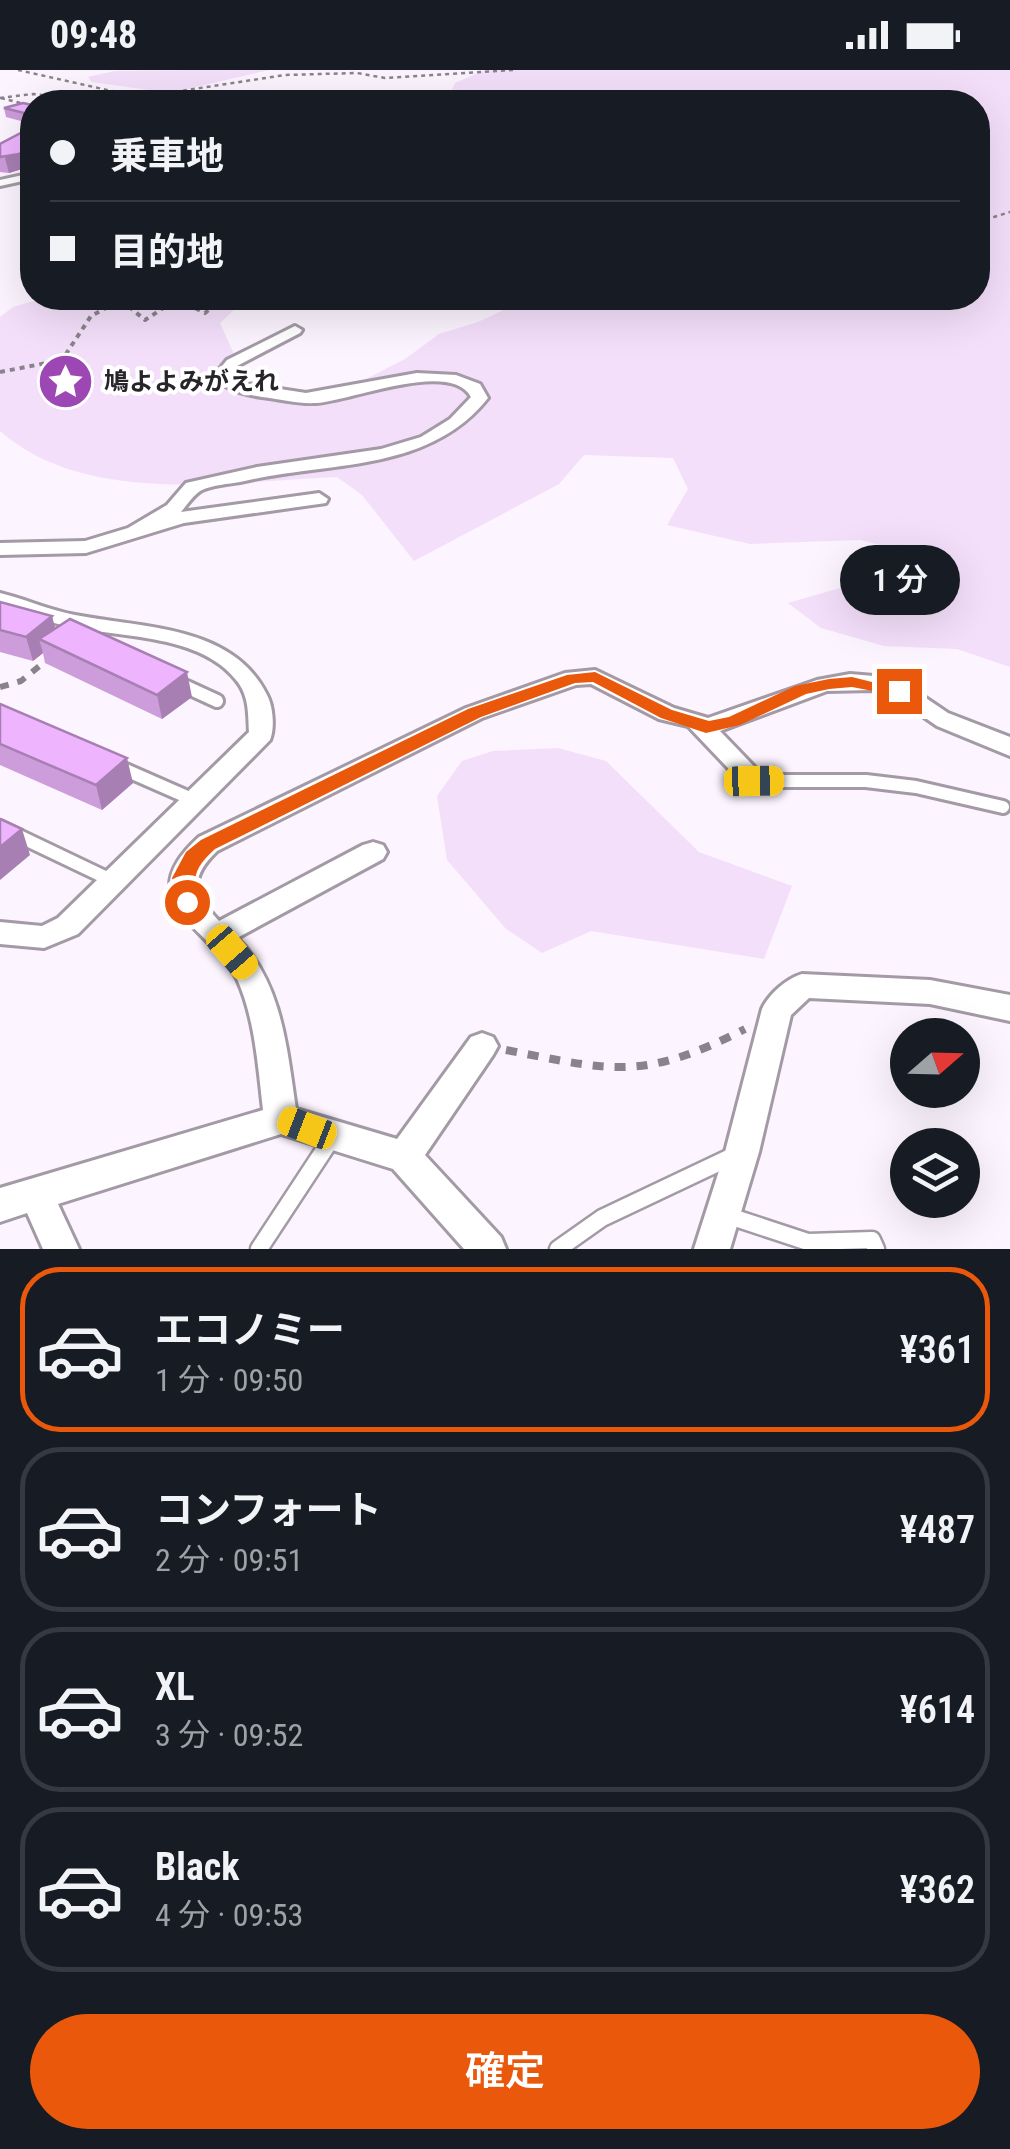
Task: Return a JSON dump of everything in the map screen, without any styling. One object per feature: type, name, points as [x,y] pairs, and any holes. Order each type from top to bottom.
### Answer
[{"type":"street","points":[[132,534],[174,509],[193,487],[257,472],[383,454],[427,441],[456,423],[480,398],[474,386],[453,379],[405,379],[315,398],[250,390],[226,382],[222,376],[232,363],[295,330]]},
{"type":"street","points":[[0,549],[86,547],[182,518],[319,499]]},
{"type":"street","points":[[0,599],[115,633],[183,638],[223,657],[247,677],[264,709],[261,734],[68,926],[44,937],[0,933]]},
{"type":"street","points":[[282,1119],[268,1036],[247,970],[187,902],[182,878],[193,857],[208,844],[474,713],[573,678],[595,677],[667,714],[696,720],[754,781]]},
{"type":"street","points":[[706,727],[734,721],[801,690],[852,682],[899,691],[944,721],[1010,748]]},
{"type":"street","points":[[217,935],[374,852]]},
{"type":"street","points":[[712,1249],[720,1212],[742,1152],[778,1009],[802,986],[930,992],[1010,1008]]},
{"type":"street","points":[[404,1158],[482,1046]]},
{"type":"street","points":[[0,1206],[282,1119],[404,1158],[488,1249]]},
{"type":"street","points":[[35,1193],[61,1249]]},
{"type":"lane","points":[[169,679],[218,701]]},
{"type":"lane","points":[[110,764],[194,800]]},
{"type":"lane","points":[[754,781],[866,781],[916,787],[1002,807]]},
{"type":"lane","points":[[0,827],[113,881]]},
{"type":"lane","points":[[259,1249],[332,1138]]},
{"type":"lane","points":[[558,1249],[602,1218],[742,1152]]},
{"type":"lane","points":[[720,1212],[744,1224],[808,1242],[872,1240],[876,1249]]},
{"type":"path","points":[[18,70],[99,90]]},
{"type":"path","points":[[189,90],[285,76],[357,74],[385,78],[515,70]]},
{"type":"path","points":[[0,372],[62,360],[90,316],[102,310]]},
{"type":"path","points":[[134,310],[146,320],[161,310]]},
{"type":"path","points":[[0,687],[20,681],[42,664]]},
{"type":"path","points":[[482,1046],[625,1070],[701,1052],[778,1009]]},
{"type":"shaded area","points":[[269,70],[183,90],[149,90],[92,82],[88,77],[114,71]]},
{"type":"shaded area","points":[[485,70],[1010,70],[1010,667],[957,649],[884,646],[821,628],[788,603],[840,588],[896,585],[928,558],[861,540],[750,544],[667,525],[688,489],[673,458],[584,455],[559,484],[414,561],[362,495],[337,477],[206,484],[116,480],[74,471],[35,455],[0,431],[0,317],[20,305],[20,310],[234,310],[220,323],[247,383],[298,392],[362,381],[405,359],[439,334],[504,310],[990,310],[990,90],[452,90],[455,83]]},
{"type":"shaded area","points":[[558,748],[606,761],[699,852],[792,886],[764,959],[591,931],[542,953],[506,929],[447,860],[437,796],[462,761],[493,751]]},
{"type":"building","points":[[20,104],[20,112],[4,108]]},
{"type":"building","points":[[20,133],[19,154],[0,157],[0,144]]},
{"type":"building","points":[[0,602],[52,616],[26,637],[0,630]]},
{"type":"building","points":[[70,619],[187,672],[157,695],[39,639]]},
{"type":"building","points":[[0,704],[127,758],[96,785],[0,744]]},
{"type":"building","points":[[0,819],[22,829],[0,847]]},
{"type":"place","name":"鳩よよみがえれ","points":[[65,381]]},
{"type":"route","points":[[187,902],[182,878],[193,857],[208,844],[474,713],[573,678],[595,677],[667,714],[696,720],[706,727],[734,721],[770,702],[829,684],[852,682],[899,691]]}]
